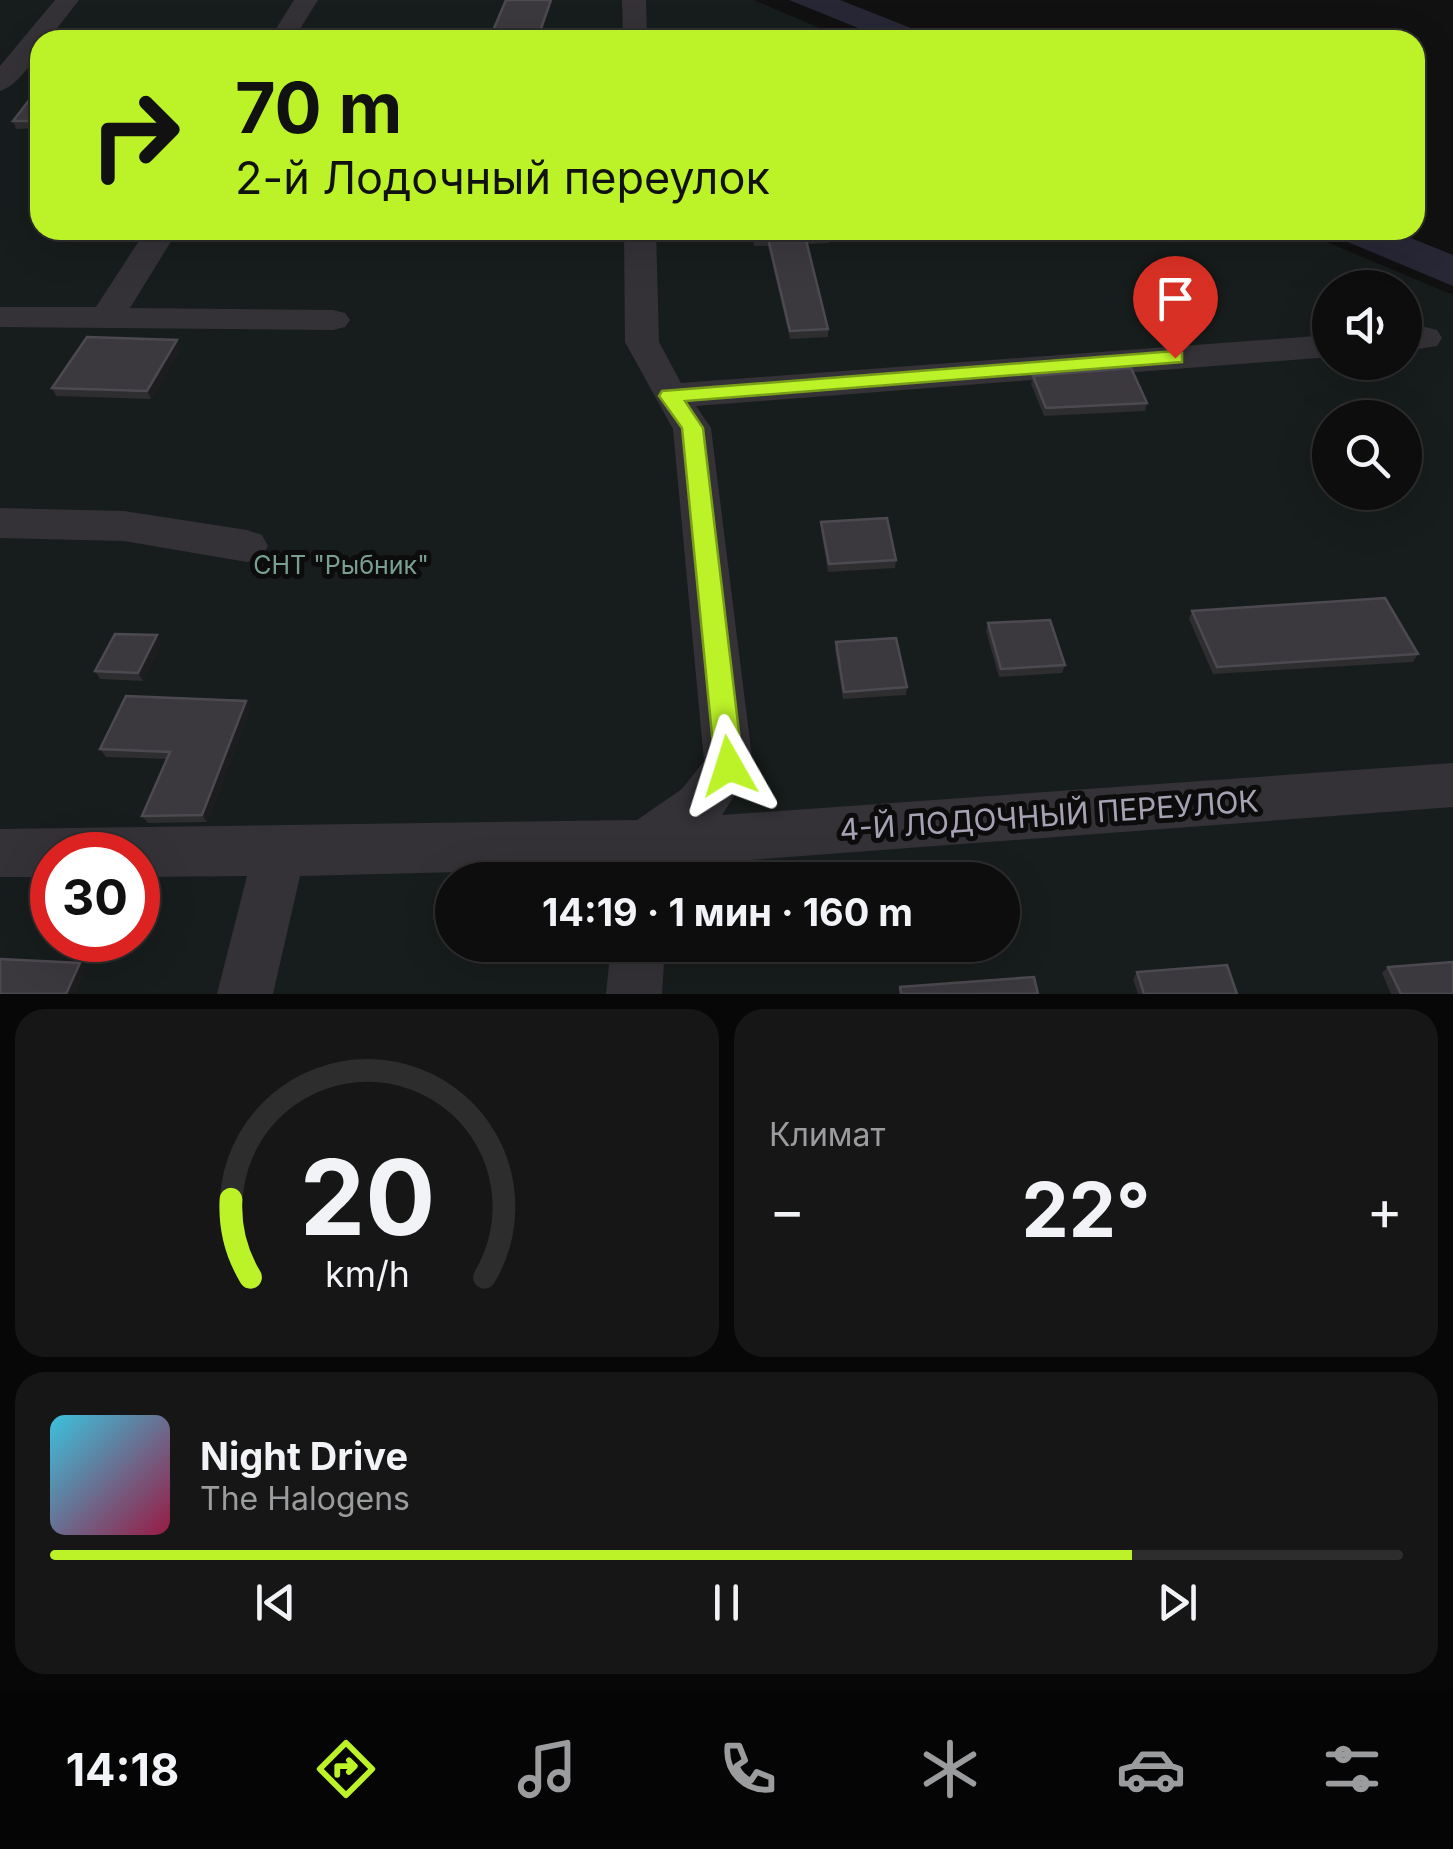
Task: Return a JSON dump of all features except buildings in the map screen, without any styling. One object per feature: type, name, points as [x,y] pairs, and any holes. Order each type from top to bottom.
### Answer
[{"type":"street","points":[[43,30],[68,0]]},
{"type":"street","points":[[287,30],[306,0]]},
{"type":"street","points":[[634,0],[635,30]]},
{"type":"street","points":[[0,83],[30,46]]},
{"type":"street","points":[[107,318],[156,240]]},
{"type":"street","points":[[640,240],[642,342],[692,428],[729,766],[700,805],[644,862]]},
{"type":"street","points":[[0,317],[333,320]]},
{"type":"street","points":[[670,396],[1312,347]]},
{"type":"street","points":[[0,523],[124,526],[247,546]]},
{"type":"street","name":"4-Й ЛОДОЧНЫЙ ПЕРЕУЛОК","points":[[0,853],[279,852],[644,862],[1453,785]]},
{"type":"street","points":[[245,994],[279,852]]},
{"type":"street","points":[[634,994],[637,962]]},
{"type":"green space","name":"СНТ \"Рыбник\"","points":[[0,0],[754,0],[824,30],[30,30],[30,240],[1322,240],[1393,270],[1312,270],[1312,380],[1422,380],[1422,282],[1453,295],[1453,994],[0,994]]},
{"type":"shaded area","points":[[789,0],[840,0],[916,30],[863,30]]},
{"type":"shaded area","points":[[1343,240],[1416,240],[1453,255],[1453,286]]},
{"type":"route","points":[[729,766],[692,428],[670,396],[1175,358]]}]
